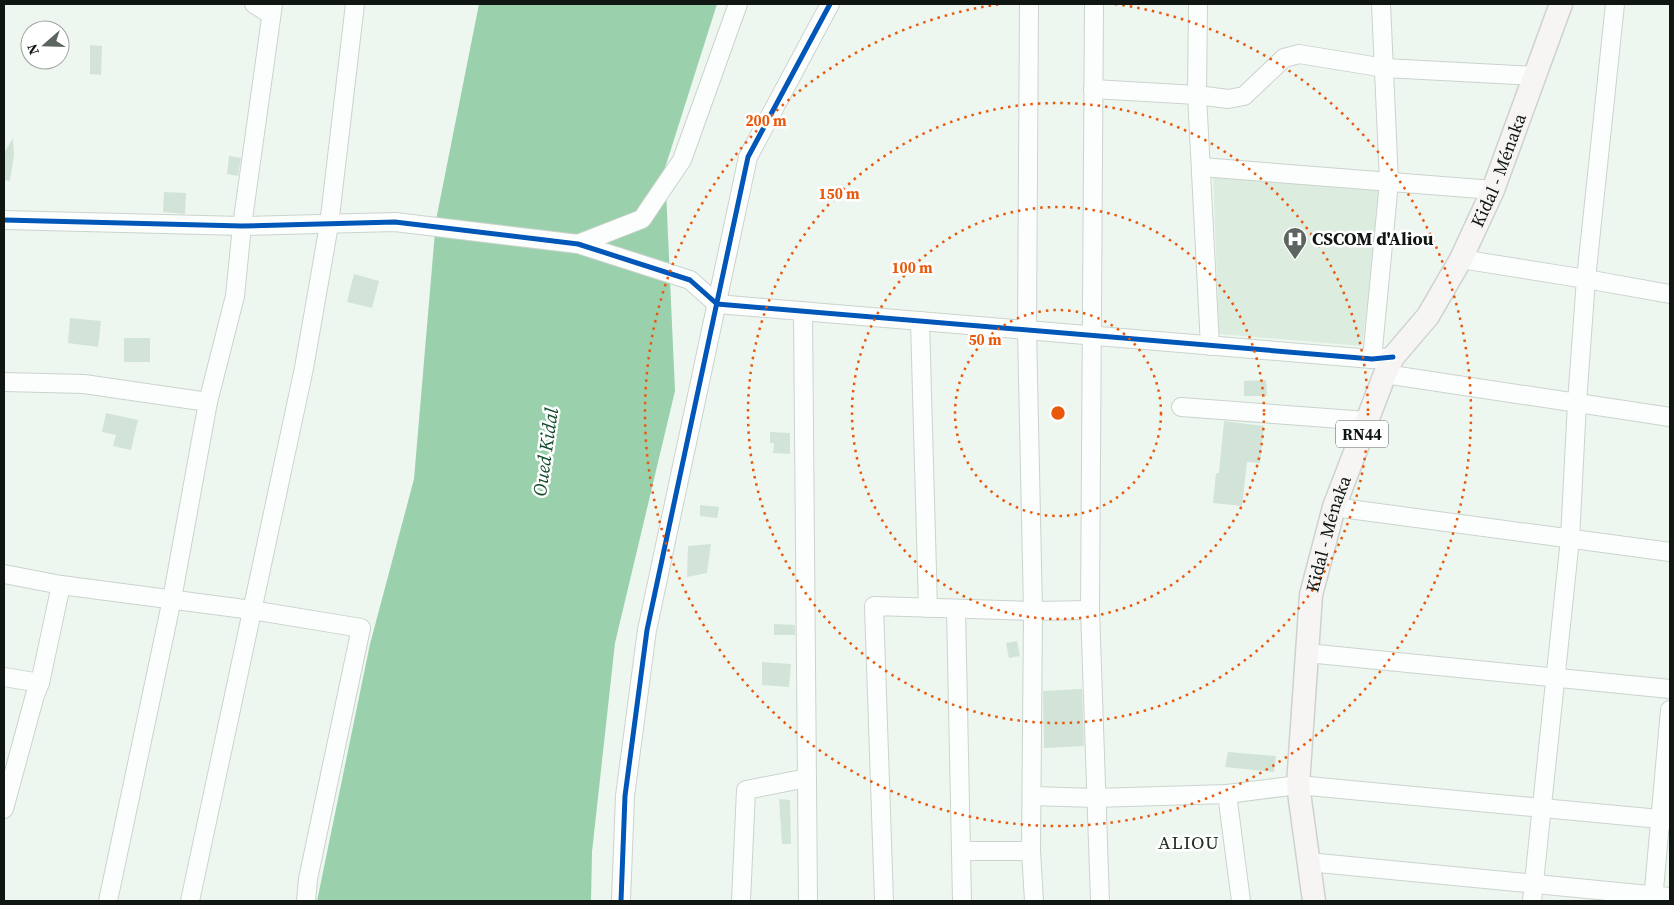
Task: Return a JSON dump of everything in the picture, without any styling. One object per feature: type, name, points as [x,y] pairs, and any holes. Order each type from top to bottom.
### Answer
[{"type":"main road","name":"Kidal - Ménaka","points":[[1314,901],[1298,785],[1311,595],[1334,506],[1367,421],[1383,364],[1428,316],[1462,259],[1493,190],[1561,4]]},
{"type":"street","points":[[108,901],[172,599],[208,402],[235,296],[242,226],[272,9],[254,4]]},
{"type":"street","points":[[190,901],[304,368],[328,224],[355,4]]},
{"type":"street","points":[[578,244],[642,219],[682,160],[738,4]]},
{"type":"street","points":[[621,901],[625,796],[647,630],[748,157],[830,4]]},
{"type":"street","points":[[1029,4],[1027,330],[1033,611],[1031,851],[1034,901]]},
{"type":"street","points":[[1094,4],[1090,610],[1100,901]]},
{"type":"street","points":[[1198,4],[1197,95],[1210,346]]},
{"type":"street","points":[[1382,4],[1389,182],[1383,364]]},
{"type":"street","points":[[1533,893],[1570,539],[1586,278],[1615,4]]},
{"type":"street","points":[[1094,89],[1197,95],[1228,99],[1244,96],[1284,58],[1299,54],[1385,68],[1534,76]]},
{"type":"street","points":[[1201,167],[1493,190]]},
{"type":"street","points":[[4,220],[242,226],[395,222],[578,244],[690,280],[717,304],[1210,346],[1383,364],[1577,402],[1670,417]]},
{"type":"street","points":[[1462,259],[1586,278],[1670,294]]},
{"type":"street","points":[[803,311],[808,901]]},
{"type":"street","points":[[920,321],[928,608]]},
{"type":"street","points":[[4,382],[84,384],[208,402]]},
{"type":"street","points":[[1181,406],[1367,421]]},
{"type":"street","points":[[1334,506],[1670,552]]},
{"type":"street","points":[[4,574],[60,585],[252,610],[362,628],[308,879],[306,901]]},
{"type":"street","points":[[4,809],[35,695],[40,683],[60,585]]},
{"type":"street","points":[[884,901],[874,606],[1033,611],[1090,610]]},
{"type":"street","points":[[956,609],[962,901]]},
{"type":"street","points":[[1307,652],[1670,689]]},
{"type":"street","points":[[4,677],[40,683]]},
{"type":"street","points":[[1308,862],[1533,893],[1659,898],[1670,710]]},
{"type":"street","points":[[741,901],[746,790],[807,778]]},
{"type":"street","points":[[1032,796],[1096,798],[1227,794],[1298,785],[1665,819]]},
{"type":"street","points":[[1227,794],[1240,901]]},
{"type":"street","points":[[962,851],[1031,851]]},
{"type":"shaded area","name":"CSCOM d'Aliou","points":[[1213,176],[1384,185],[1362,346],[1219,334]]},
{"type":"water","name":"Oued Kidal","points":[[479,4],[717,4],[665,168],[675,391],[615,643],[592,852],[591,901],[317,901],[370,644],[414,479],[436,220]]},
{"type":"building","points":[[90,45],[102,46],[101,75],[90,74]]},
{"type":"building","points":[[13,138],[14,155],[10,181],[4,180],[4,153]]},
{"type":"building","points":[[229,156],[241,158],[238,176],[227,174]]},
{"type":"building","points":[[164,192],[186,193],[185,214],[163,212]]},
{"type":"building","points":[[354,274],[379,281],[372,308],[347,302]]},
{"type":"building","points":[[70,318],[101,321],[98,347],[68,343]]},
{"type":"building","points":[[124,338],[150,338],[150,362],[124,362]]},
{"type":"building","points":[[1266,380],[1267,396],[1244,396],[1244,381]]},
{"type":"building","points":[[106,413],[138,420],[131,450],[113,446],[116,435],[102,432]]},
{"type":"building","points":[[1224,421],[1264,426],[1260,463],[1247,462],[1242,506],[1213,503],[1216,473],[1219,473]]},
{"type":"building","points":[[770,432],[790,433],[790,454],[773,453],[774,443],[770,443]]},
{"type":"building","points":[[700,505],[719,507],[717,518],[700,516]]},
{"type":"building","points":[[711,544],[707,573],[687,577],[688,546]]},
{"type":"building","points":[[774,624],[795,625],[795,635],[774,635]]},
{"type":"building","points":[[1017,641],[1020,656],[1009,658],[1006,643]]},
{"type":"building","points":[[762,662],[791,664],[789,687],[762,685]]},
{"type":"building","points":[[1082,689],[1084,746],[1044,748],[1043,691]]},
{"type":"building","points":[[1228,752],[1276,756],[1274,772],[1225,767]]},
{"type":"building","points":[[779,799],[790,800],[791,844],[782,844]]},
{"type":"cycle path","points":[[621,901],[625,796],[647,630],[748,157],[830,4]]},
{"type":"cycle path","points":[[4,220],[242,226],[395,222],[578,244],[690,280],[717,304],[1372,359],[1393,357]]},
{"type":"place","name":"CSCOM d'Aliou","points":[[1295,260]]},
{"type":"district","name":"ALIOU","points":[[1189,842]]}]
